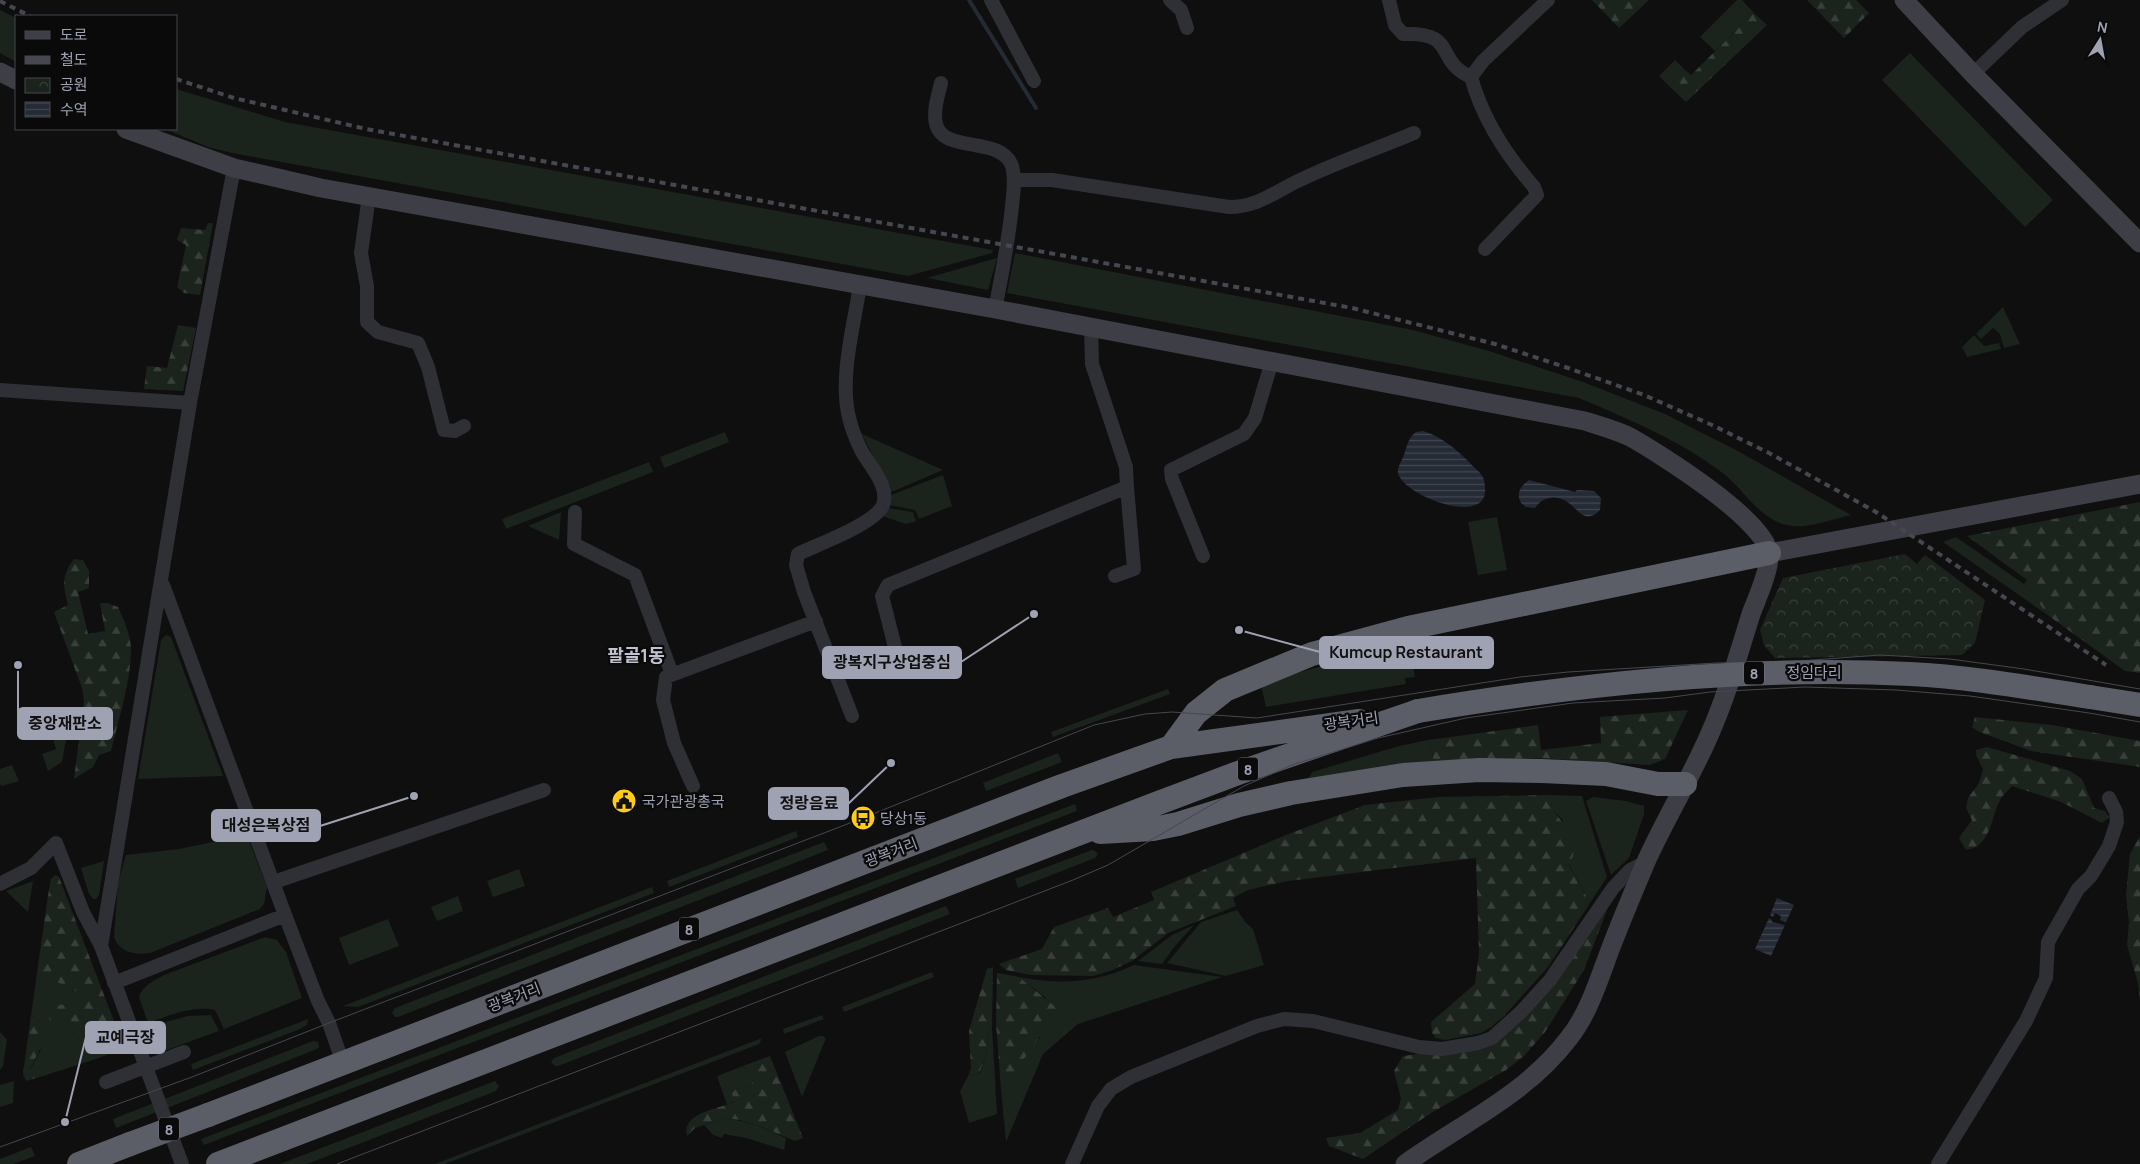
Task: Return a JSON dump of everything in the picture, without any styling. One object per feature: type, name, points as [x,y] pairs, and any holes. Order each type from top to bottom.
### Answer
[{"type":"highway","points":[[1171,747],[1196,713],[1225,690],[1312,654],[1408,628],[1769,553]]},
{"type":"highway","name":"정임다리","points":[[1418,711],[1571,687],[1718,676],[1810,672],[1913,674],[1988,682],[2140,705]]},
{"type":"highway","name":"광복거리","points":[[79,1164],[1062,786],[1171,747],[1418,711]]},
{"type":"highway","name":"광복거리","points":[[222,1163],[1080,832],[1238,773],[1418,711]]},
{"type":"highway","points":[[1080,832],[1116,832],[1178,824],[1265,799],[1403,775],[1479,770],[1542,771],[1606,774],[1658,784],[1685,784]]},
{"type":"street","points":[[991,0],[1034,81]]},
{"type":"street","points":[[1170,0],[1181,10],[1187,28]]},
{"type":"street","points":[[1389,0],[1395,25],[1403,34],[1430,35],[1439,40],[1455,68],[1470,77],[1475,95],[1504,148],[1534,187],[1537,195],[1485,249]]},
{"type":"street","points":[[1470,77],[1483,61],[1548,0]]},
{"type":"street","points":[[1904,0],[1973,74],[2140,243]]},
{"type":"street","points":[[1973,74],[2022,27],[2062,0]]},
{"type":"street","points":[[0,72],[15,80]]},
{"type":"street","points":[[941,83],[936,110],[936,125],[941,134],[958,142],[987,147],[1006,156],[1011,165],[1014,180],[1008,245],[995,309]]},
{"type":"street","points":[[129,130],[234,168],[322,188],[995,309],[1549,413],[1584,421],[1627,436],[1664,456],[1693,476],[1760,532],[1769,553],[1765,572],[1736,663],[1708,737],[1646,862],[1592,996],[1571,1036],[1547,1065],[1521,1087],[1493,1108],[1430,1146],[1405,1164]]},
{"type":"street","points":[[1014,180],[1052,180],[1229,207],[1242,207],[1252,205],[1300,180],[1414,133]]},
{"type":"street","points":[[101,946],[190,403],[234,168]]},
{"type":"street","points":[[369,196],[361,253],[367,286],[367,322],[378,332],[418,344],[428,367],[444,430],[455,430],[464,426]]},
{"type":"street","points":[[852,716],[796,565],[798,554],[869,520],[884,504],[885,494],[861,449],[850,421],[846,394],[849,355],[860,285]]},
{"type":"street","points":[[1091,327],[1092,364],[1126,467],[1128,487],[1134,569],[1115,576]]},
{"type":"street","points":[[1203,556],[1172,479],[1171,470],[1244,434],[1255,418],[1272,361]]},
{"type":"street","points":[[0,390],[190,403]]},
{"type":"street","points":[[1769,553],[2140,484]]},
{"type":"street","points":[[898,659],[882,596],[888,585],[1128,487]]},
{"type":"street","points":[[575,512],[574,544],[635,575],[672,674]]},
{"type":"street","points":[[162,582],[193,671],[343,1063]]},
{"type":"street","points":[[693,786],[674,743],[662,700],[666,676],[816,621]]},
{"type":"street","points":[[274,882],[544,790]]},
{"type":"street","points":[[1940,1164],[2026,1021],[2046,978],[2048,942],[2078,889],[2091,876],[2109,846],[2117,822],[2116,812],[2109,798]]},
{"type":"street","points":[[0,884],[31,868],[56,843],[83,912],[101,946],[182,1164]]},
{"type":"street","points":[[1072,1164],[1098,1106],[1111,1089],[1131,1077],[1257,1026],[1284,1019],[1313,1021],[1419,1047],[1442,1049],[1478,1043],[1492,1038],[1550,980],[1613,888],[1630,870],[1646,862]]},
{"type":"street","points":[[114,983],[286,915]]},
{"type":"street","points":[[106,1082],[184,1052]]},
{"type":"green space","points":[[1592,0],[1649,0],[1619,28]]},
{"type":"green space","points":[[1737,0],[1742,0],[1754,13],[1715,51],[1700,37]]},
{"type":"green space","points":[[1807,0],[1856,0],[1869,13],[1844,38]]},
{"type":"green space","points":[[0,10],[15,18],[15,61],[0,53]]},
{"type":"green space","points":[[1754,13],[1767,25],[1686,102],[1669,86],[1685,70],[1691,75]]},
{"type":"green space","points":[[1910,53],[2053,200],[2025,227],[1882,80]]},
{"type":"green space","points":[[1675,60],[1685,70],[1669,86],[1659,76]]},
{"type":"green space","points":[[178,90],[285,122],[993,250],[992,253],[908,276],[232,153],[208,147],[167,130],[178,130]]},
{"type":"green space","points":[[208,223],[213,223],[200,295],[184,293],[177,287],[186,245],[177,240],[181,228],[205,230]]},
{"type":"green space","points":[[1015,253],[1413,330],[1489,351],[1583,382],[1665,414],[1736,450],[1851,515],[1802,526],[1777,522],[1759,509],[1720,471],[1687,449],[1652,430],[1579,398],[1007,293]]},
{"type":"green space","points":[[997,258],[988,290],[927,278]]},
{"type":"green space","points":[[2003,307],[2020,344],[2004,348],[2000,334],[1993,328],[1981,339],[1976,334]]},
{"type":"green space","points":[[178,325],[196,328],[183,391],[144,389],[147,366],[167,368]]},
{"type":"green space","points":[[1974,335],[1984,346],[1999,343],[2001,349],[1967,357],[1962,347]]},
{"type":"green space","points":[[725,432],[729,442],[664,468],[660,457]]},
{"type":"green space","points":[[862,434],[943,470],[889,493],[888,486]]},
{"type":"green space","points":[[649,462],[653,472],[506,529],[502,519]]},
{"type":"green space","points":[[943,475],[952,506],[919,519],[915,510],[889,505],[891,495]]},
{"type":"green space","points":[[2140,502],[2140,673],[2125,671],[2049,616],[2024,584],[2027,580],[1967,536]]},
{"type":"green space","points":[[887,508],[913,512],[916,521],[906,524],[882,516]]},
{"type":"green space","points":[[561,512],[559,540],[528,526]]},
{"type":"green space","points":[[1497,517],[1507,570],[1478,575],[1468,522]]},
{"type":"green space","points":[[1956,537],[2024,584],[2049,616],[1943,542]]},
{"type":"green space","points":[[1905,554],[1917,564],[1925,555],[1985,600],[1975,643],[1962,655],[1775,658],[1764,645],[1760,630],[1783,578]]},
{"type":"green space","points":[[74,559],[83,560],[89,571],[89,588],[78,592],[88,634],[105,631],[100,603],[107,603],[118,607],[128,632],[131,648],[127,687],[111,751],[99,755],[93,767],[74,779],[84,701],[82,688],[54,612],[68,605],[64,581]]},
{"type":"green space","points":[[166,635],[171,637],[223,776],[138,779],[161,640]]},
{"type":"green space","points":[[1409,644],[1415,677],[1405,678],[1406,684],[1266,707],[1260,682]]},
{"type":"green space","points":[[1168,689],[1170,694],[1053,737],[1051,732]]},
{"type":"green space","points":[[1688,710],[1665,759],[1650,765],[1540,758],[1434,761],[1428,740],[1538,725],[1541,750],[1601,743],[1600,717]]},
{"type":"green space","points":[[69,716],[62,762],[48,771],[42,754],[56,749],[49,723]]},
{"type":"green space","points":[[1975,717],[2052,725],[2140,741],[2140,767],[2031,751],[1977,731],[1972,727]]},
{"type":"green space","points":[[1428,740],[1434,761],[1315,782],[1308,779],[1312,772],[1399,746]]},
{"type":"green space","points":[[1987,747],[2070,771],[2082,779],[2094,808],[2105,811],[2109,817],[2102,823],[2061,802],[2012,786],[2001,798],[1989,830],[1981,843],[1974,848],[1966,850],[1959,838],[1972,820],[1966,808],[1968,798],[1979,783],[1983,769],[1976,755],[1976,750]]},
{"type":"green space","points":[[1058,753],[1062,762],[986,791],[983,783]]},
{"type":"green space","points":[[12,765],[19,781],[2,786],[0,784],[0,769]]},
{"type":"green space","points":[[1550,795],[1582,796],[1607,877],[1590,903],[1569,864],[1562,819],[1552,809]]},
{"type":"green space","points":[[1550,795],[1553,809],[1571,836],[1573,843],[1573,857],[1569,865],[1590,903],[1548,967],[1504,1016],[1481,1033],[1445,1040],[1436,1038],[1432,1033],[1431,1022],[1475,984],[1479,954],[1476,858],[1288,881],[1248,890],[1233,898],[1236,906],[1168,933],[1132,961],[1093,976],[1031,975],[1006,970],[999,964],[1042,949],[1054,927],[1108,908],[1113,917],[1154,900],[1151,892],[1286,835],[1365,805],[1439,797]]},
{"type":"green space","points":[[1593,797],[1626,801],[1644,806],[1644,814],[1629,858],[1611,875],[1586,801]]},
{"type":"green space","points":[[1075,804],[1077,811],[204,1145],[201,1139]]},
{"type":"green space","points":[[796,831],[798,837],[669,887],[667,881]]},
{"type":"green space","points":[[247,835],[267,887],[264,904],[260,909],[150,953],[138,954],[128,952],[120,947],[114,937],[118,883],[126,855],[179,849]]},
{"type":"green space","points":[[2140,836],[2140,1001],[2138,983],[2127,945],[2129,922],[2126,895],[2130,854]]},
{"type":"green space","points":[[824,842],[828,850],[398,1017],[395,1017],[392,1013],[395,1008]]},
{"type":"green space","points":[[1092,850],[1098,854],[1095,858],[1018,888],[1015,879]]},
{"type":"green space","points":[[104,861],[99,895],[96,899],[93,899],[89,894],[81,868]]},
{"type":"green space","points":[[519,869],[525,886],[493,897],[487,881]]},
{"type":"green space","points":[[55,875],[59,877],[122,1042],[107,1055],[93,1060],[92,1045],[77,1039],[70,1029],[49,1019],[54,1006],[88,1000],[72,989],[37,973],[49,889],[51,879]]},
{"type":"green space","points":[[33,881],[28,912],[6,891]]},
{"type":"green space","points":[[652,887],[654,893],[358,1007],[343,1006]]},
{"type":"green space","points":[[458,896],[463,911],[437,921],[431,907]]},
{"type":"green space","points":[[1610,902],[1584,970],[1545,1032],[1524,1056],[1506,1070],[1431,1113],[1363,1159],[1329,1146],[1326,1138],[1360,1133],[1398,1110],[1401,1098],[1394,1071],[1403,1056],[1489,1045]]},
{"type":"green space","points":[[946,906],[950,914],[558,1066],[551,1062],[554,1058]]},
{"type":"green space","points":[[1237,910],[1253,929],[1264,965],[1226,976],[1167,963],[1201,922]]},
{"type":"green space","points":[[388,919],[399,946],[349,965],[339,938]]},
{"type":"green space","points":[[1194,925],[1162,964],[1138,961],[1172,935]]},
{"type":"green space","points":[[265,937],[277,940],[286,952],[302,998],[224,1029],[215,1010],[207,1009],[189,1010],[148,1023],[139,997],[149,984],[164,975]]},
{"type":"green space","points":[[1134,965],[1222,977],[1078,1024],[1043,1054],[1006,1142],[1001,1089],[1040,1038],[1046,998],[1019,977],[1034,980],[1078,981],[1106,976]]},
{"type":"green space","points":[[993,967],[992,1027],[988,1038],[986,1057],[979,1073],[968,1076],[971,1069],[969,1031],[987,969]]},
{"type":"green space","points":[[932,972],[934,977],[844,1012],[842,1007]]},
{"type":"green space","points":[[37,973],[72,989],[89,1000],[74,1004],[70,1029],[77,1039],[93,1045],[93,1060],[43,1076],[30,1070],[40,1051],[45,1026],[31,1015]]},
{"type":"green space","points":[[997,973],[1019,977],[1058,1009],[1038,1040],[1001,1089],[996,1023]]},
{"type":"green space","points":[[31,1015],[45,1026],[47,1035],[30,1069],[43,1076],[26,1081],[23,1074]]},
{"type":"green space","points":[[211,1015],[219,1031],[161,1052],[154,1035],[155,1025],[188,1016]]},
{"type":"green space","points":[[822,1015],[824,1019],[784,1034],[783,1029]]},
{"type":"green space","points":[[308,1019],[307,1025],[300,1029],[193,1070],[191,1064]]},
{"type":"green space","points":[[992,1027],[997,1114],[969,1123],[960,1091],[968,1076],[980,1073],[986,1057],[988,1038]]},
{"type":"green space","points":[[0,1032],[7,1040],[3,1066],[0,1070]]},
{"type":"green space","points":[[819,1036],[826,1038],[802,1097],[785,1052]]},
{"type":"green space","points":[[762,1038],[759,1044],[445,1164],[435,1164]]},
{"type":"green space","points":[[313,1041],[318,1042],[319,1047],[317,1049],[116,1128],[113,1119]]},
{"type":"green space","points":[[770,1056],[803,1138],[795,1141],[740,1120],[724,1118],[695,1128],[687,1136],[687,1128],[695,1117],[734,1102],[732,1093],[736,1089],[751,1086],[753,1078],[743,1066]]},
{"type":"green space","points":[[743,1066],[753,1078],[751,1086],[736,1089],[734,1101],[727,1105],[717,1076]]},
{"type":"green space","points":[[14,1081],[13,1103],[0,1107],[0,1085]]},
{"type":"green space","points":[[495,1081],[499,1086],[496,1091],[307,1164],[280,1164]]},
{"type":"green space","points":[[724,1118],[756,1125],[786,1138],[784,1150],[746,1138],[724,1134],[722,1138],[713,1135],[704,1125]]},
{"type":"green space","points":[[31,1147],[35,1156],[13,1164],[0,1164],[0,1159]]},
{"type":"water","points":[[1423,431],[1446,442],[1480,473],[1485,485],[1483,500],[1474,506],[1461,507],[1445,504],[1414,491],[1403,482],[1398,471],[1408,442],[1416,432]]},
{"type":"water","points":[[1529,480],[1575,492],[1577,490],[1594,491],[1601,498],[1600,510],[1591,516],[1587,516],[1565,501],[1556,498],[1546,499],[1535,508],[1526,507],[1521,503],[1519,493],[1523,485]]},
{"type":"water","points":[[1777,898],[1794,905],[1786,922],[1780,920],[1781,916],[1775,913],[1773,917],[1770,915]]},
{"type":"water","points":[[1769,918],[1772,922],[1785,925],[1771,956],[1755,949]]},
{"type":"waterway","points":[[969,0],[1036,108]]},
{"type":"tram line","points":[[0,1147],[192,1077],[863,818],[1094,725],[1145,714],[1172,712],[1257,718],[1520,677],[1568,672],[1716,663],[1799,661],[1880,655],[1950,659],[2024,669],[2140,689]]},
{"type":"tram line","points":[[337,1164],[1073,880],[1108,865],[1244,786],[1292,765],[1378,738],[1466,718],[1573,703],[1665,698],[1710,692],[1805,687],[1896,690],[1970,696],[2140,722]]},
{"type":"railway","points":[[0,1],[28,15]]},
{"type":"railway","points":[[178,80],[234,98],[366,129],[1352,308],[1495,344],[1644,395],[1769,453],[1876,512],[2106,665]]},
{"type":"place","name":"광복지구상업중심","points":[[1034,614]]},
{"type":"place","name":"Kumcup Restaurant","points":[[1239,630]]},
{"type":"place","name":"중앙재판소","points":[[18,665]]},
{"type":"place","name":"정랑음료","points":[[891,763]]},
{"type":"place","name":"대성은복상점","points":[[414,796]]},
{"type":"place","name":"국가관광총국","points":[[624,801]]},
{"type":"place","name":"당상1동","points":[[863,818]]},
{"type":"place","name":"교예극장","points":[[65,1122]]},
{"type":"district","name":"팔골1동","points":[[636,655]]}]
